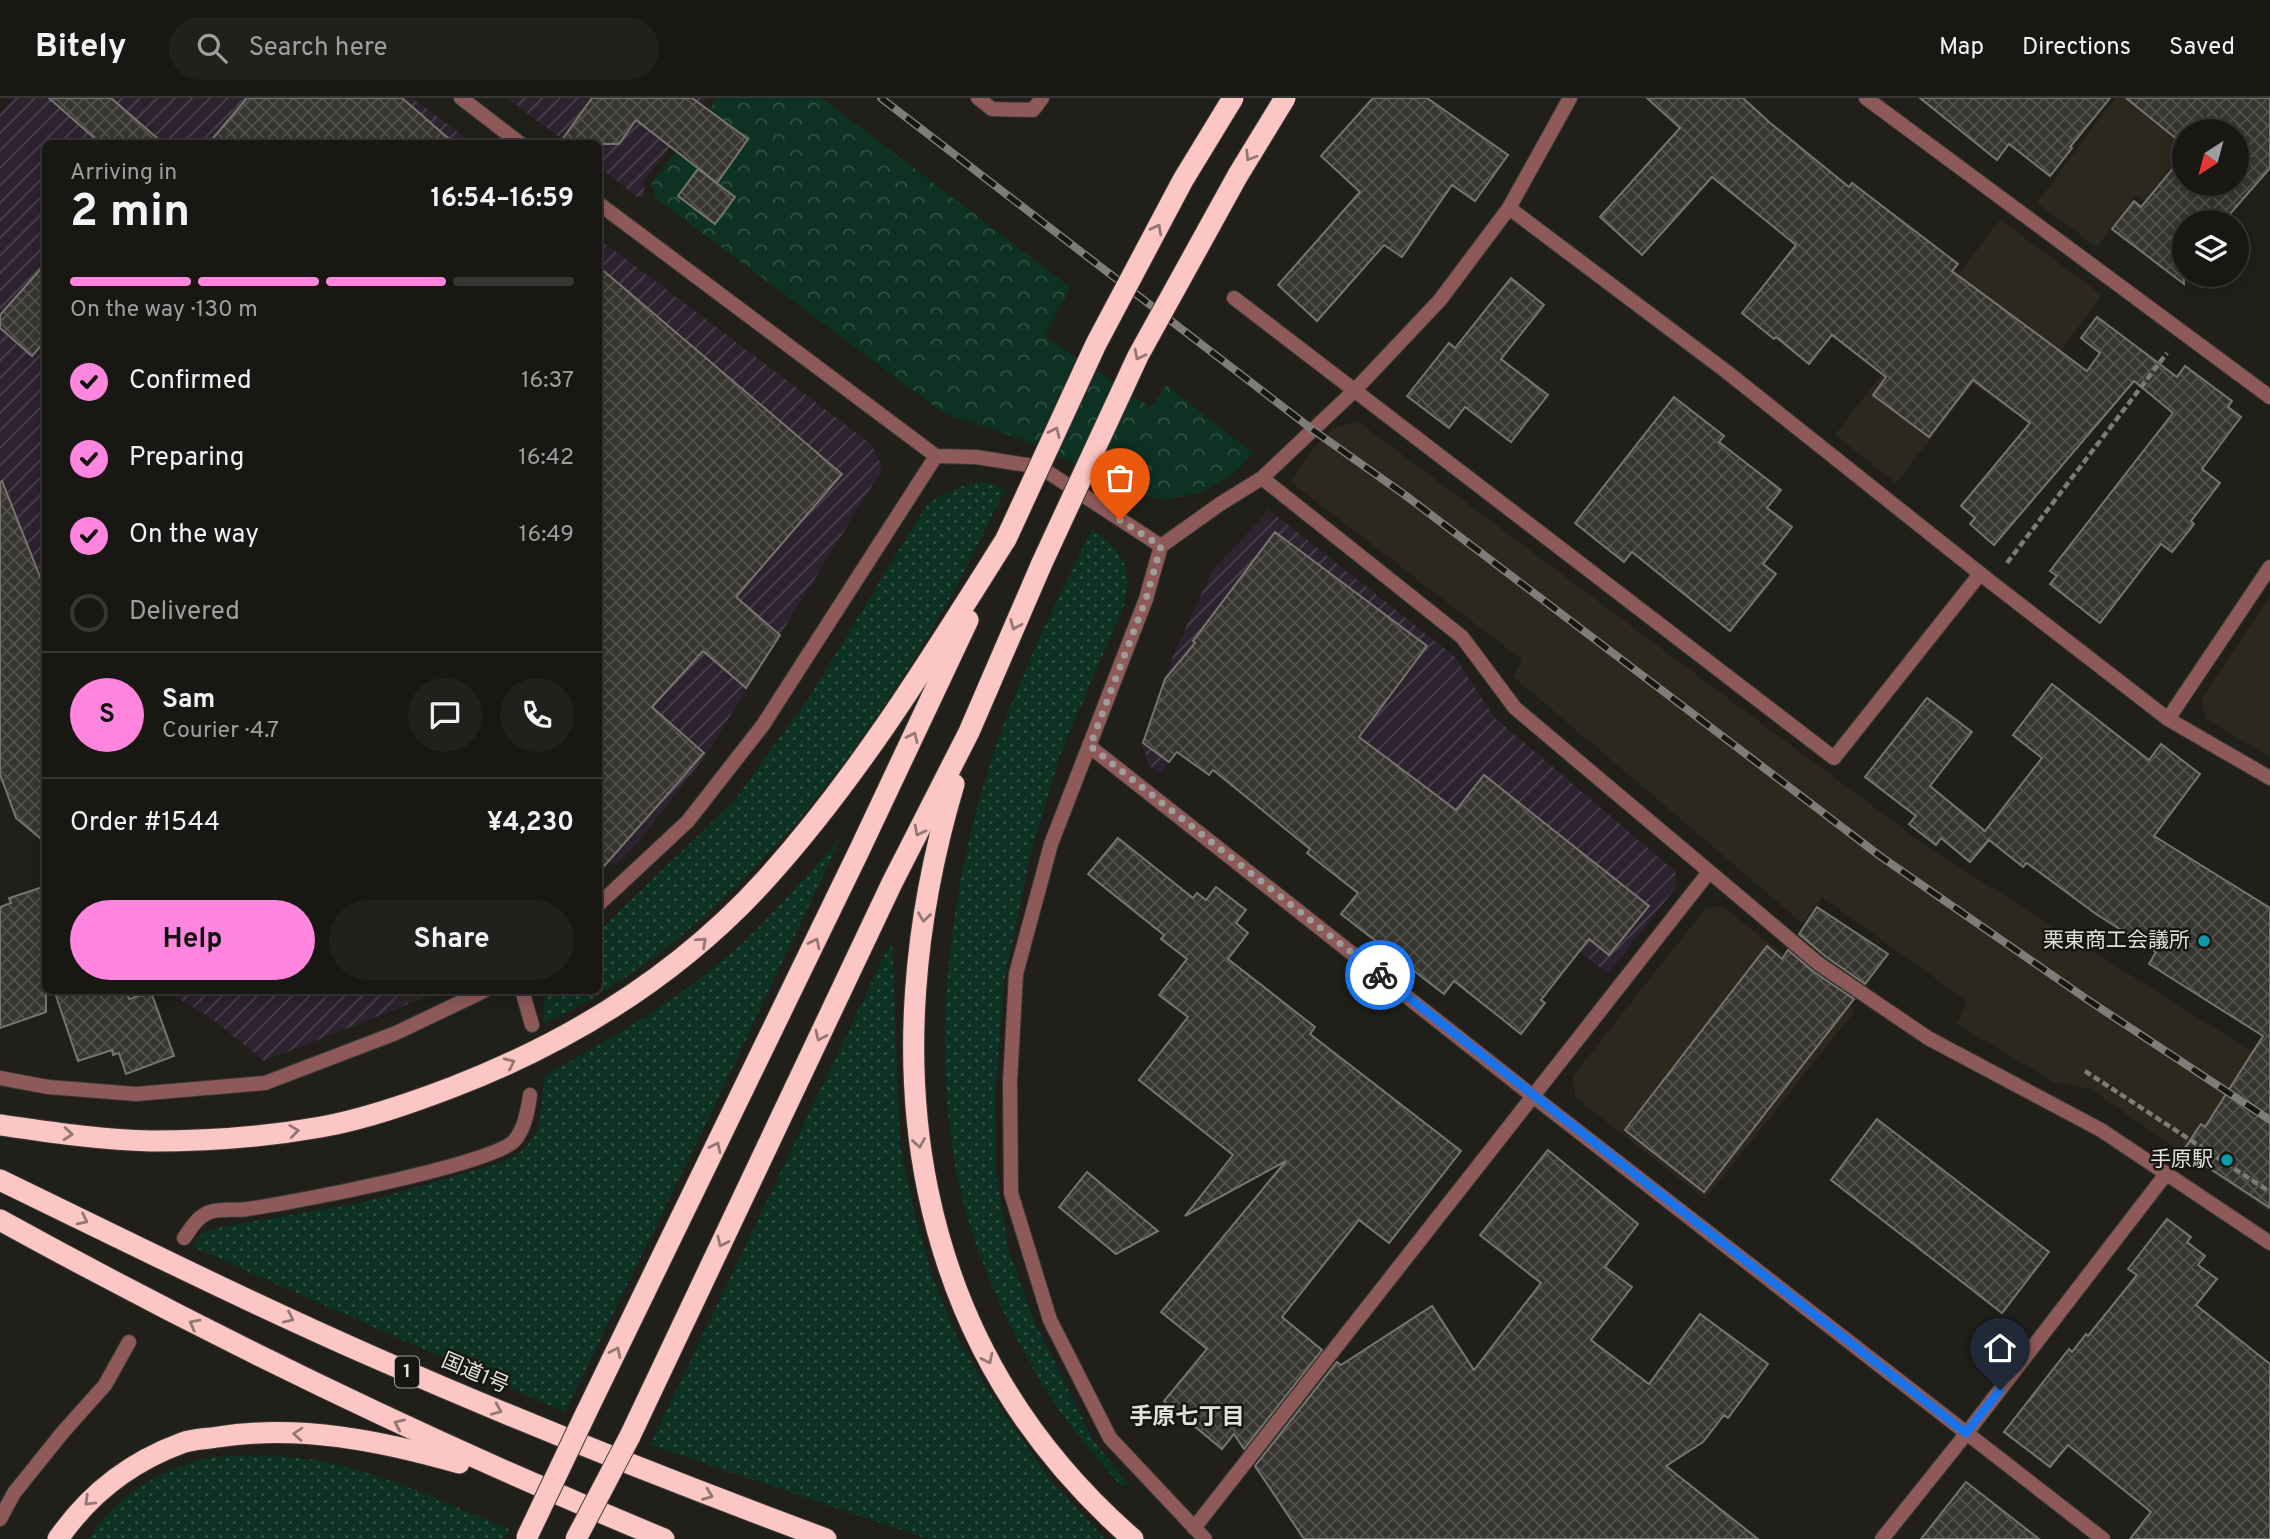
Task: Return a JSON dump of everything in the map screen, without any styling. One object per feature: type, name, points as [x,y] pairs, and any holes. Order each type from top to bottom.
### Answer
[{"type":"highway","points":[[526,1538],[853,864],[1096,344],[1183,180],[1233,98]]},
{"type":"highway","points":[[576,1539],[630,1436],[892,883],[969,732],[1042,563],[1138,356],[1238,175],[1286,98]]},
{"type":"highway","points":[[0,1125],[149,1141],[235,1138],[323,1127],[408,1104],[482,1076],[559,1041],[628,999],[699,945],[766,879],[827,805],[892,716],[1006,539]]},
{"type":"highway","points":[[969,732],[944,817],[927,897],[916,977],[914,1055],[917,1135],[932,1215],[958,1297],[996,1375],[1041,1443],[1095,1506],[1133,1539]]},
{"type":"highway","name":"国道1号","points":[[0,1180],[218,1286],[376,1358],[544,1430],[826,1539]]},
{"type":"highway","points":[[0,1220],[207,1331],[354,1404],[532,1485],[664,1539]]},
{"type":"highway","points":[[58,1539],[74,1515],[104,1486],[138,1463],[184,1442],[230,1435],[281,1433],[347,1438],[410,1449],[532,1485]]},
{"type":"street","points":[[461,98],[516,140]]},
{"type":"street","points":[[978,98],[992,109],[1033,110],[1042,98]]},
{"type":"street","points":[[1205,1539],[1110,1438],[1050,1320],[1011,1193],[1010,1082],[1016,974],[1051,844],[1146,599],[1161,546],[1262,478],[1355,390],[1440,300],[1509,208],[1570,98]]},
{"type":"street","points":[[1866,98],[2270,397]]},
{"type":"street","points":[[602,206],[936,456],[976,457],[1040,467],[1161,546]]},
{"type":"street","points":[[1509,208],[1727,372],[2168,719],[2270,778]]},
{"type":"street","points":[[1234,298],[1834,758],[1980,573]]},
{"type":"street","points":[[602,901],[688,821],[763,725],[936,456]]},
{"type":"street","points":[[1262,478],[1462,637],[1515,708],[1819,964],[1928,1038],[2101,1130],[2270,1243]]},
{"type":"street","points":[[2168,719],[2270,567]]},
{"type":"street","points":[[1090,746],[1534,1097],[2103,1539]]},
{"type":"street","points":[[1194,1528],[1709,872]]},
{"type":"street","points":[[0,1078],[48,1087],[136,1094],[265,1083],[396,1033],[478,994]]},
{"type":"street","points":[[523,994],[532,1025]]},
{"type":"street","points":[[184,1238],[195,1222],[209,1212],[329,1195],[489,1155],[514,1141],[526,1116],[530,1095]]},
{"type":"street","points":[[1882,1539],[2166,1174]]},
{"type":"street","points":[[0,1519],[14,1493],[62,1432],[105,1385],[129,1342]]},
{"type":"path","points":[[1992,583],[2182,332]]},
{"type":"path","points":[[2085,1071],[2270,1192]]},
{"type":"shaded area","points":[[14,98],[412,98],[469,140],[42,140],[42,769],[0,783],[0,114]]},
{"type":"shaded area","points":[[507,98],[707,98],[644,181],[644,198],[636,196],[602,169],[602,140],[563,140]]},
{"type":"shaded area","points":[[2115,98],[2213,98],[2196,119],[2172,119],[2172,166],[2144,200],[2136,195],[2097,247],[2037,203]]},
{"type":"shaded area","points":[[2000,220],[2102,295],[2014,414],[1973,384],[1896,483],[1835,435]]},
{"type":"shaded area","points":[[602,241],[871,444],[883,468],[706,755],[642,837],[614,865],[602,854]]},
{"type":"shaded area","points":[[1357,421],[1926,846],[2270,1063],[2270,1212],[2090,1089],[2053,1082],[1957,1024],[1967,1001],[1822,897],[1802,923],[1513,676],[1522,660],[1291,482],[1307,456],[1333,428]]},
{"type":"shaded area","points":[[1269,510],[1454,656],[1495,718],[1675,871],[1677,886],[1608,974],[1234,681],[1160,774],[1150,766],[1142,746],[1174,653],[1212,571]]},
{"type":"shaded area","points":[[2270,597],[2270,757],[2206,719],[2201,700]]},
{"type":"shaded area","points":[[1722,906],[1855,1011],[1705,1199],[1575,1097],[1573,1076],[1705,909]]},
{"type":"shaded area","points":[[171,994],[397,994],[409,1004],[264,1061],[211,1018]]},
{"type":"shaded area","points":[[397,994],[433,994],[409,1004]]},
{"type":"green space","points":[[718,98],[822,98],[1070,287],[1045,336],[1151,408],[1166,385],[1253,453],[1233,474],[1213,486],[1199,493],[1162,500],[1138,493],[1024,440],[945,414],[654,197],[652,183]]},
{"type":"green space","points":[[984,482],[1005,490],[957,585],[923,644],[847,759],[759,864],[709,912],[657,955],[602,992],[602,928],[735,800],[812,693],[926,506],[954,489]]},
{"type":"green space","points":[[1092,529],[1112,545],[1123,561],[1127,579],[1124,605],[1061,752],[1032,847],[1004,982],[995,1095],[996,1174],[1009,1252],[1033,1318],[1092,1438],[1128,1484],[1121,1486],[1050,1398],[998,1300],[981,1258],[962,1196],[951,1140],[946,1082],[945,1022],[949,962],[957,902],[983,786],[1021,680]]},
{"type":"green space","points":[[841,838],[565,1412],[193,1247],[203,1232],[361,1203],[500,1163],[524,1150],[538,1130],[545,1075],[657,1010],[709,972],[757,929]]},
{"type":"green space","points":[[892,940],[900,1145],[913,1208],[934,1281],[957,1337],[987,1389],[1049,1478],[1105,1539],[928,1539],[650,1445]]},
{"type":"green space","points":[[545,994],[599,994],[593,998],[544,1023]]},
{"type":"green space","points":[[249,1455],[317,1460],[361,1471],[509,1529],[504,1539],[89,1539],[111,1511],[154,1478],[205,1459]]},
{"type":"building","points":[[49,98],[111,98],[159,140],[96,140]]},
{"type":"building","points":[[247,98],[402,98],[450,140],[211,140]]},
{"type":"building","points":[[592,98],[692,98],[748,139],[717,183],[636,120],[619,144],[602,144],[602,140],[562,140]]},
{"type":"building","points":[[1373,98],[1427,98],[1508,155],[1475,201],[1452,185],[1402,257],[1384,245],[1317,321],[1278,285],[1360,192],[1321,156]]},
{"type":"building","points":[[1647,98],[1743,98],[1849,187],[1852,183],[1958,264],[1952,271],[2087,371],[2100,353],[2081,338],[2097,317],[2177,377],[2185,366],[2232,401],[2228,407],[2241,417],[2202,469],[2220,483],[2191,521],[2194,524],[2172,552],[2161,544],[2100,623],[2050,584],[2057,576],[2050,571],[2173,413],[2134,381],[1994,545],[1970,524],[1975,518],[1961,506],[2030,423],[1973,380],[1929,437],[1873,395],[1886,377],[1832,335],[1809,364],[1776,337],[1774,339],[1742,313],[1796,245],[1712,177],[1642,255],[1600,217],[1680,128]]},
{"type":"building","points":[[1920,98],[2110,98],[2050,176],[2009,144],[1997,160]]},
{"type":"building","points":[[2126,98],[2270,98],[2270,168],[2249,192],[2249,119],[2172,119],[2172,135]]},
{"type":"building","points":[[698,169],[735,197],[715,224],[678,196]]},
{"type":"building","points":[[2172,170],[2172,196],[2246,196],[2233,210],[2172,210],[2172,275],[2112,229],[2134,201],[2141,207]]},
{"type":"building","points":[[42,268],[42,345],[32,356],[0,328],[0,315]]},
{"type":"building","points":[[602,269],[842,474],[736,597],[780,635],[746,688],[703,651],[652,707],[704,753],[602,868]]},
{"type":"building","points":[[1511,278],[1544,305],[1501,359],[1548,395],[1511,442],[1465,407],[1449,428],[1407,396],[1449,343],[1455,348]]},
{"type":"building","points":[[1674,397],[1724,436],[1719,442],[1781,490],[1767,508],[1792,527],[1763,564],[1776,574],[1730,631],[1632,552],[1624,562],[1575,523]]},
{"type":"building","points":[[2,481],[42,582],[42,840],[16,818],[0,774]]},
{"type":"building","points":[[1275,532],[1427,646],[1359,737],[1456,810],[1484,775],[1649,906],[1609,955],[1589,939],[1541,1000],[1545,1003],[1521,1034],[1454,981],[1444,994],[1341,914],[1358,893],[1307,853],[1310,849],[1213,770],[1209,775],[1177,752],[1169,762],[1143,743],[1165,679],[1195,643],[1193,641]]},
{"type":"building","points":[[2052,684],[2149,760],[2161,744],[2200,774],[2154,836],[2270,908],[2270,1208],[2183,1151],[2201,1124],[2205,1127],[2263,1036],[2149,964],[2156,952],[2096,914],[2027,863],[2023,867],[1989,840],[1970,862],[1941,838],[1936,845],[1909,824],[1916,816],[1865,777],[1927,698],[1972,732],[1930,786],[1985,831],[2042,758],[2013,735]]},
{"type":"building","points":[[1118,838],[1193,898],[1197,893],[1206,900],[1216,887],[1246,910],[1236,923],[1248,933],[1228,959],[1315,1027],[1310,1034],[1461,1151],[1389,1243],[1359,1220],[1282,1317],[1322,1350],[1244,1449],[1234,1434],[1222,1449],[1164,1401],[1207,1349],[1161,1312],[1286,1161],[1185,1216],[1233,1155],[1139,1080],[1188,1017],[1159,995],[1187,959],[1161,939],[1164,935],[1088,874]]},
{"type":"building","points":[[42,887],[42,994],[46,994],[46,1012],[0,1028],[0,907],[11,903],[9,898]]},
{"type":"building","points":[[1817,907],[1888,954],[1865,984],[1799,934]]},
{"type":"building","points":[[1767,946],[1782,959],[1788,950],[1814,972],[1854,999],[1704,1192],[1625,1130]]},
{"type":"building","points":[[55,994],[127,994],[129,999],[152,994],[174,1056],[126,1074],[119,1053],[113,1055],[112,1050],[78,1061]]},
{"type":"building","points":[[1877,1119],[2049,1252],[2002,1313],[1831,1180]]},
{"type":"building","points":[[1548,1150],[1638,1224],[1605,1267],[1632,1287],[1591,1340],[1649,1384],[1700,1314],[1768,1364],[1728,1418],[1724,1415],[1703,1442],[1666,1466],[1758,1539],[1304,1539],[1255,1466],[1337,1362],[1341,1365],[1432,1306],[1474,1370],[1541,1283],[1480,1235]]},
{"type":"building","points":[[1087,1172],[1158,1231],[1116,1254],[1059,1207]]},
{"type":"building","points":[[2167,1219],[2191,1237],[2187,1242],[2205,1256],[2198,1265],[2217,1279],[2196,1305],[2270,1364],[2270,1539],[2130,1539],[2151,1512],[2068,1445],[2050,1467],[2004,1432],[2069,1349],[2072,1352],[2086,1334],[2088,1336],[2137,1275],[2128,1269]]},
{"type":"building","points":[[1966,1482],[2039,1539],[1921,1539]]},
{"type":"railway","points":[[881,98],[1313,430],[1405,495],[1880,856],[2088,1000],[2270,1120]]},
{"type":"way so far","points":[[1120,520],[1161,546],[1146,599],[1090,746],[1380,975]]},
{"type":"place","name":"栗東商工会議所","points":[[2204,941]]},
{"type":"place","name":"手原駅","points":[[2227,1160]]},
{"type":"district","name":"手原七丁目","points":[[1187,1418]]},
{"type":"route","points":[[1380,975],[1966,1433],[2000,1390]]}]
